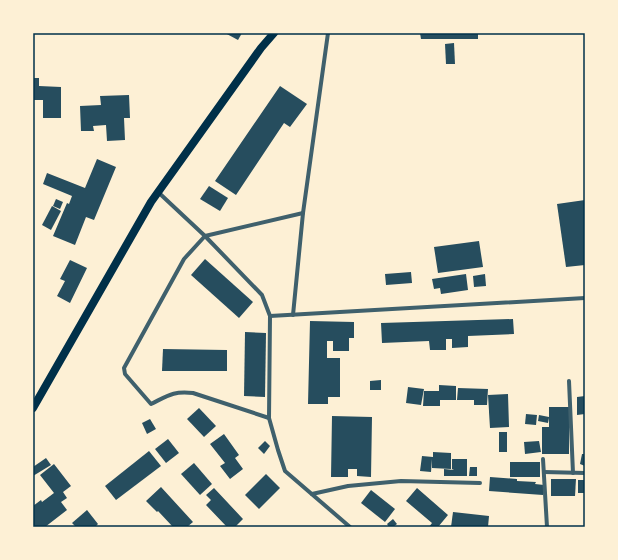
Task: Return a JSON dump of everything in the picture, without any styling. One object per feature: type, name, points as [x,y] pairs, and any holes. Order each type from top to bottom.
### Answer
[{"type":"main road","points":[[33,408],[151,202],[261,48],[274,33]]},
{"type":"street","points":[[293,315],[303,213],[328,33]]},
{"type":"street","points":[[158,192],[205,236],[262,295],[270,316],[269,418],[285,471],[350,527]]},
{"type":"street","points":[[269,418],[193,393],[172,393],[152,404],[126,374],[124,368],[184,258],[205,236],[303,213]]},
{"type":"street","points":[[270,316],[585,298]]},
{"type":"street","points":[[569,381],[573,473]]},
{"type":"street","points":[[543,459],[548,527]]},
{"type":"street","points":[[544,472],[585,473]]},
{"type":"street","points":[[312,494],[348,486],[401,481],[480,483]]},
{"type":"building","points":[[225,33],[242,33],[238,40]]},
{"type":"building","points":[[420,33],[478,33],[478,39],[421,39]]},
{"type":"building","points":[[454,43],[455,64],[446,64],[445,44]]},
{"type":"building","points":[[33,78],[39,78],[39,86],[61,87],[61,118],[43,118],[43,100],[33,100]]},
{"type":"building","points":[[280,86],[307,104],[290,127],[284,123],[236,195],[215,181]]},
{"type":"building","points":[[129,95],[130,118],[124,118],[125,140],[107,141],[106,125],[93,126],[94,131],[81,131],[80,106],[101,105],[100,96]]},
{"type":"building","points":[[97,159],[116,167],[94,220],[86,217],[75,245],[53,236],[67,203],[69,204],[72,196],[43,184],[47,173],[85,188]]},
{"type":"building","points":[[209,186],[228,198],[220,211],[200,199]]},
{"type":"building","points":[[56,199],[63,202],[60,209],[53,206]]},
{"type":"building","points":[[585,200],[585,265],[566,267],[557,204]]},
{"type":"building","points":[[52,206],[61,211],[51,230],[42,225]]},
{"type":"building","points":[[479,241],[483,267],[438,273],[434,247]]},
{"type":"building","points":[[205,259],[253,302],[239,318],[191,275]]},
{"type":"building","points":[[70,260],[87,268],[70,303],[57,296],[65,281],[60,279]]},
{"type":"building","points":[[411,272],[412,283],[386,285],[385,274]]},
{"type":"building","points":[[466,274],[468,290],[441,294],[440,288],[434,289],[432,279]]},
{"type":"building","points":[[485,274],[486,286],[474,287],[473,276]]},
{"type":"building","points":[[513,319],[514,334],[468,336],[468,347],[452,348],[452,339],[446,339],[446,350],[430,350],[429,341],[382,343],[381,323]]},
{"type":"building","points":[[310,321],[354,322],[354,338],[349,338],[349,351],[333,351],[333,341],[327,341],[327,358],[340,358],[340,397],[328,397],[328,404],[308,404]]},
{"type":"building","points":[[245,332],[266,333],[265,397],[244,396]]},
{"type":"building","points":[[163,349],[227,350],[227,371],[162,371]]},
{"type":"building","points":[[381,380],[381,390],[370,390],[370,381]]},
{"type":"building","points":[[439,385],[456,386],[456,400],[440,400],[440,406],[423,406],[424,391],[439,391]]},
{"type":"building","points":[[408,387],[424,389],[421,405],[406,403]]},
{"type":"building","points":[[458,388],[488,389],[487,405],[474,405],[474,400],[457,400]]},
{"type":"building","points":[[508,394],[509,427],[490,428],[488,395]]},
{"type":"building","points":[[585,396],[585,414],[577,415],[577,397]]},
{"type":"building","points":[[549,407],[569,407],[569,454],[542,454],[542,427],[549,427],[549,418],[548,423],[538,421],[539,415],[549,417]]},
{"type":"building","points":[[199,408],[216,426],[204,437],[187,419]]},
{"type":"building","points":[[526,414],[537,415],[536,425],[525,424]]},
{"type":"building","points":[[332,416],[372,417],[371,477],[357,476],[357,469],[348,469],[348,477],[331,477]]},
{"type":"building","points":[[150,419],[156,429],[147,434],[142,423]]},
{"type":"building","points":[[499,432],[507,432],[507,452],[499,452]]},
{"type":"building","points":[[224,434],[239,455],[235,458],[243,469],[230,479],[220,466],[225,463],[210,444]]},
{"type":"building","points":[[168,439],[179,453],[166,463],[155,449]]},
{"type":"building","points":[[265,441],[270,446],[264,454],[258,448]]},
{"type":"building","points":[[539,441],[541,452],[525,454],[524,442]]},
{"type":"building","points":[[149,451],[161,466],[116,500],[105,486]]},
{"type":"building","points":[[433,452],[451,453],[451,469],[432,468],[432,459],[431,472],[420,471],[422,456],[433,457]]},
{"type":"building","points":[[582,454],[585,454],[585,466],[580,464]]},
{"type":"building","points":[[46,458],[51,465],[33,476],[33,467]]},
{"type":"building","points":[[452,459],[467,459],[467,476],[444,476],[444,469],[454,470],[452,469]]},
{"type":"building","points":[[510,462],[540,462],[540,477],[510,477]]},
{"type":"building","points":[[194,463],[212,484],[200,495],[181,474]]},
{"type":"building","points":[[54,464],[71,486],[63,492],[67,498],[61,502],[67,510],[45,527],[33,527],[33,506],[41,500],[42,502],[54,493],[40,475]]},
{"type":"building","points":[[470,467],[477,467],[477,476],[469,476]]},
{"type":"building","points":[[266,474],[280,488],[259,509],[245,495]]},
{"type":"building","points":[[490,477],[536,482],[535,484],[544,485],[543,495],[489,491]]},
{"type":"building","points":[[551,479],[576,479],[575,496],[551,496]]},
{"type":"building","points":[[578,480],[585,480],[585,493],[578,493]]},
{"type":"building","points":[[161,487],[193,522],[187,527],[173,527],[146,501]]},
{"type":"building","points":[[214,488],[243,519],[235,527],[227,527],[206,505],[211,500],[206,495]]},
{"type":"building","points":[[417,488],[448,515],[438,527],[429,527],[432,523],[406,501]]},
{"type":"building","points":[[371,490],[395,509],[385,522],[361,503]]},
{"type":"building","points":[[87,510],[98,524],[95,527],[76,527],[72,523]]},
{"type":"building","points":[[453,512],[489,516],[488,527],[451,527]]},
{"type":"building","points":[[393,519],[397,524],[393,527],[389,527],[387,524]]}]
